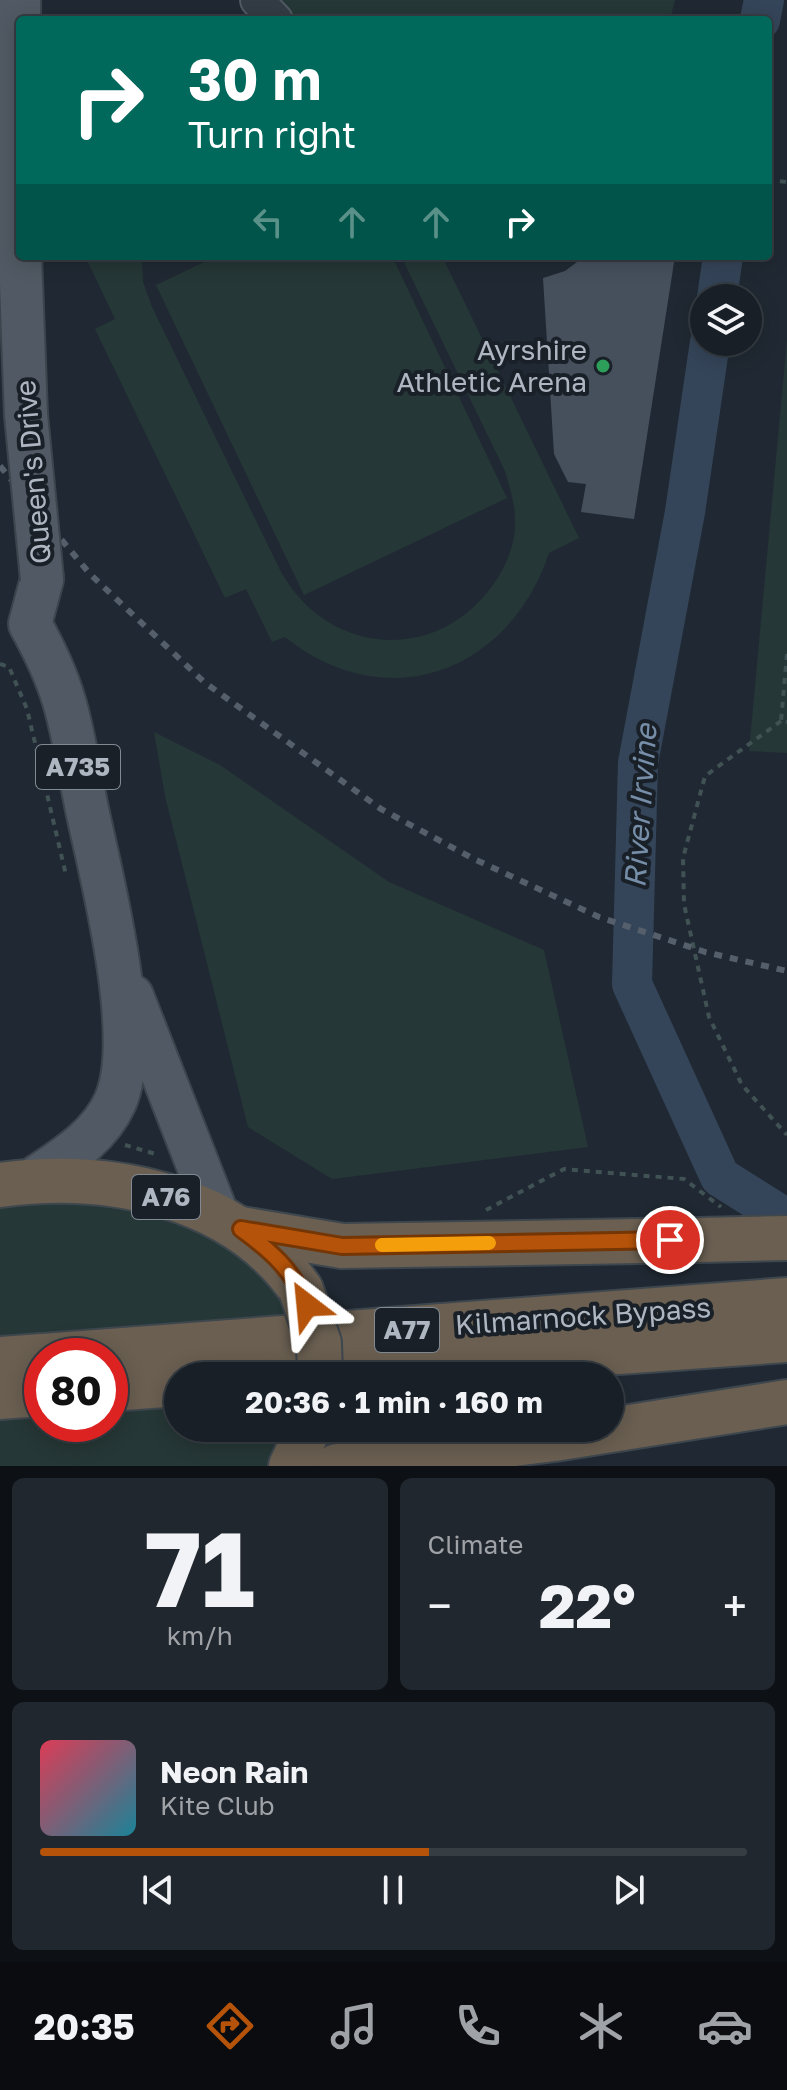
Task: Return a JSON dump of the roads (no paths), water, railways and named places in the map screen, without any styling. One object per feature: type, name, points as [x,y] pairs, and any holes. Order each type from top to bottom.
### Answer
[{"type":"highway","name":"A76","points":[[16,1182],[93,1181],[132,1187],[229,1221],[278,1259],[301,1290],[319,1343],[320,1362]]},
{"type":"highway","points":[[229,1221],[342,1246],[715,1227],[787,1238]]},
{"type":"highway","name":"Kilmarnock Bypass","points":[[128,1351],[782,1314]]},
{"type":"highway","name":"Kilmarnock Bypass","points":[[397,1362],[782,1314]]},
{"type":"highway","name":"Kilmarnock Bypass","points":[[0,1359],[24,1357]]},
{"type":"highway","points":[[128,1388],[164,1385]]},
{"type":"highway","points":[[0,1397],[24,1395]]},
{"type":"highway","points":[[337,1466],[554,1439],[787,1402]]},
{"type":"highway","points":[[291,1466],[302,1442]]},
{"type":"main road","name":"Queen's Drive","points":[[12,11],[15,237]]},
{"type":"main road","name":"Queen's Drive","points":[[16,260],[26,415],[42,579],[15,624],[50,660],[65,703],[119,961],[123,1050],[121,1084],[115,1102],[87,1141],[16,1182]]},
{"type":"main road","name":"Queen's Drive","points":[[119,961],[229,1221]]},
{"type":"lane","points":[[257,0],[272,16]]},
{"type":"waterway","name":"River Irvine","points":[[761,16],[764,0]]},
{"type":"waterway","name":"River Irvine","points":[[719,284],[722,260]]},
{"type":"waterway","name":"River Irvine","points":[[708,356],[685,512],[638,763],[632,984],[720,1177],[787,1219]]},
{"type":"railway","points":[[0,466],[90,574],[204,682],[381,809],[472,858],[599,917],[705,952],[787,971]]},
{"type":"place","name":"Ayrshire Athletic Arena","points":[[603,366]]}]
